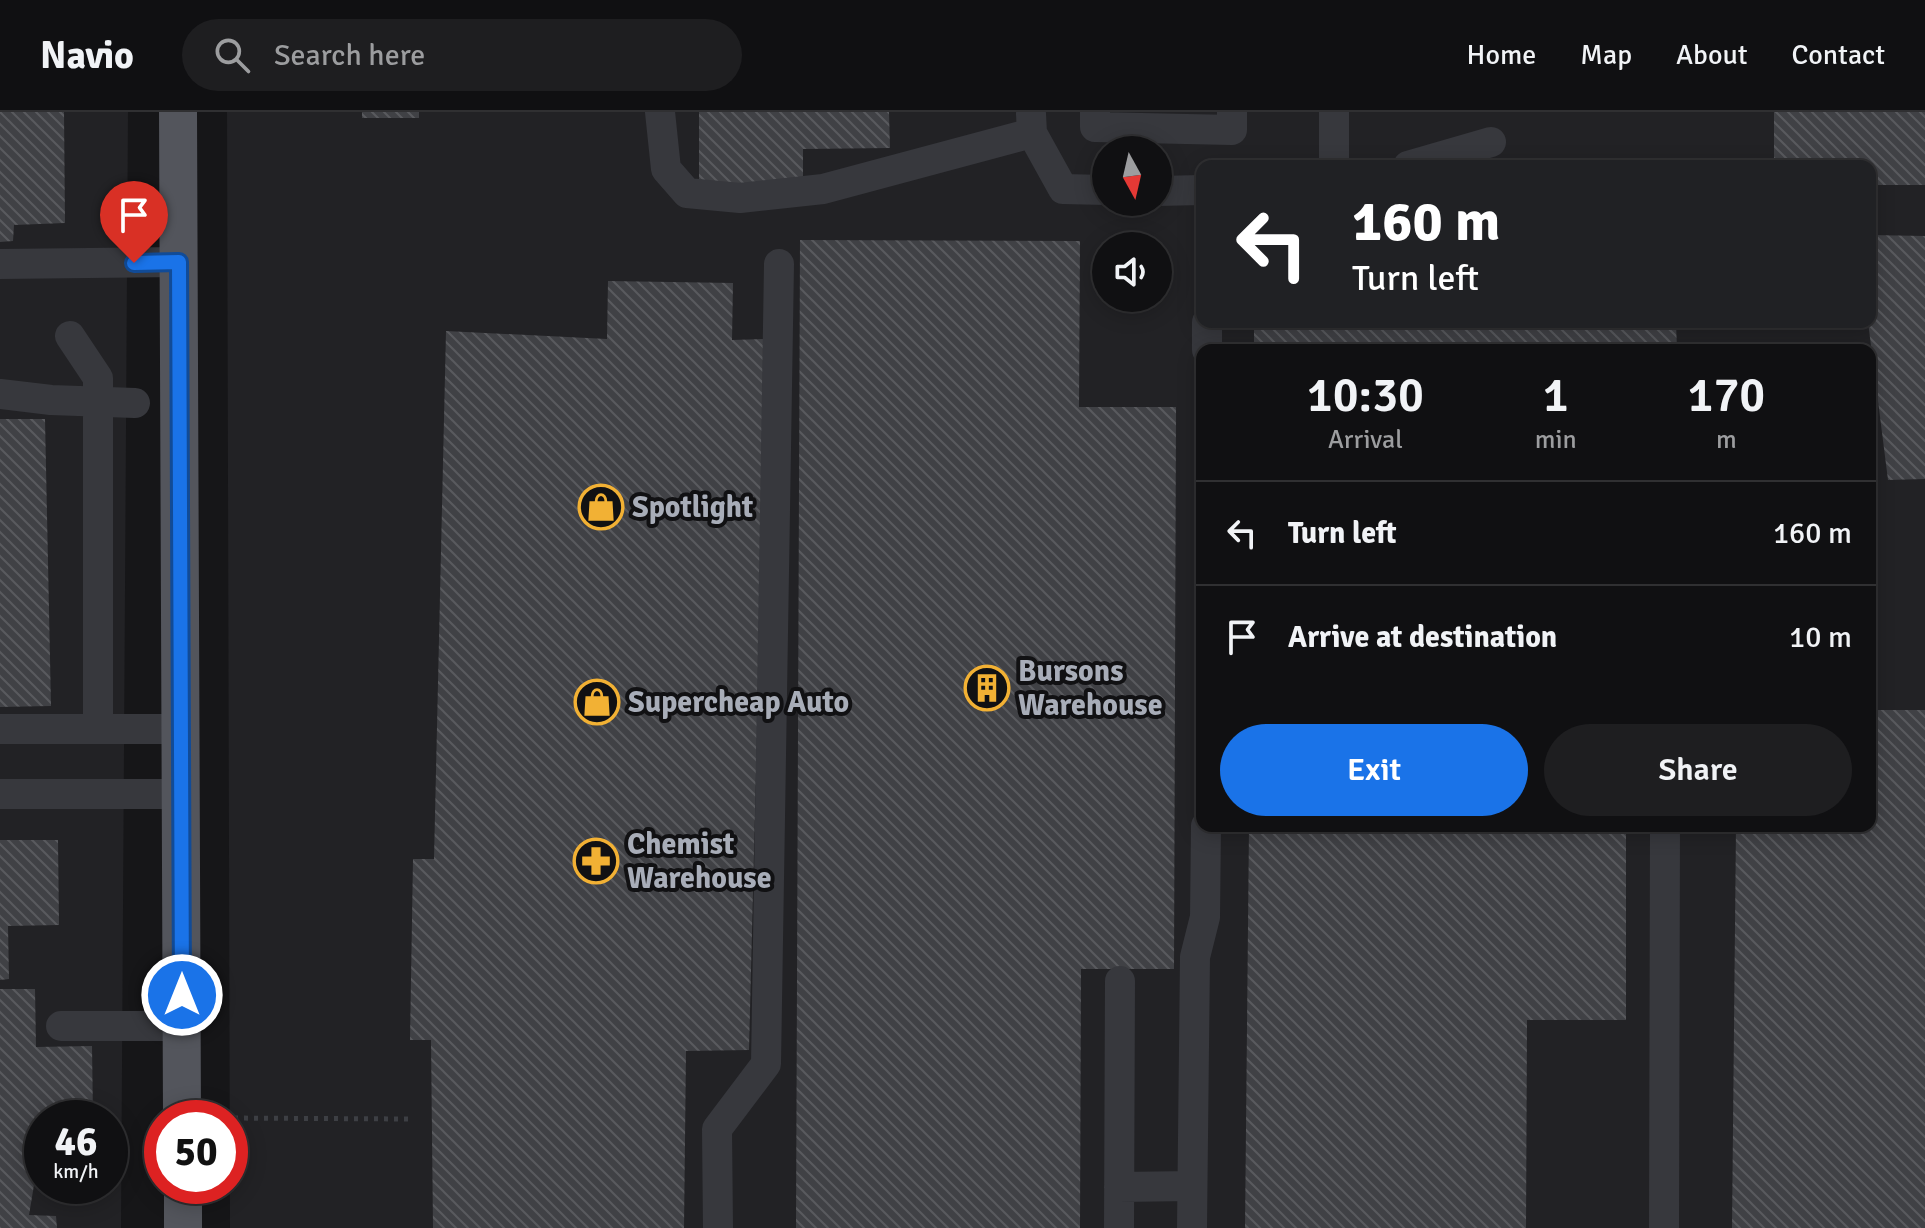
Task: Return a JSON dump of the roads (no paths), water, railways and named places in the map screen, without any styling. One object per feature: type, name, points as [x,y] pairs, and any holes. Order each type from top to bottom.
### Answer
[{"type":"main road","points":[[178,112],[182,1100]]},
{"type":"main road","points":[[183,1204],[183,1228]]},
{"type":"lane","points":[[660,112],[666,169],[687,193],[740,198],[823,189],[1032,122],[1063,189],[1092,190]]},
{"type":"lane","points":[[1095,112],[1095,127],[1166,120],[1232,130],[1232,112]]},
{"type":"lane","points":[[1334,112],[1334,160]]},
{"type":"lane","points":[[1429,160],[1491,142]]},
{"type":"lane","points":[[1172,191],[1196,190]]},
{"type":"lane","points":[[0,264],[179,262]]},
{"type":"lane","points":[[718,1228],[717,1129],[766,1064],[779,264]]},
{"type":"lane","points":[[70,336],[98,378],[98,728]]},
{"type":"lane","points":[[0,394],[51,400],[135,403]]},
{"type":"lane","points":[[0,729],[181,729]]},
{"type":"lane","points":[[0,794],[181,794]]},
{"type":"lane","points":[[1192,1228],[1195,957],[1205,917],[1206,832]]},
{"type":"lane","points":[[1664,1228],[1665,832]]},
{"type":"lane","points":[[1119,1228],[1120,981]]},
{"type":"lane","points":[[61,1026],[182,1026]]},
{"type":"lane","points":[[1119,1187],[1192,1186]]},
{"type":"place","name":"Spotlight","points":[[601,507]]},
{"type":"place","name":"Bursons Warehouse","points":[[987,688]]},
{"type":"place","name":"Supercheap Auto","points":[[597,702]]},
{"type":"place","name":"Chemist Warehouse","points":[[596,861]]}]
